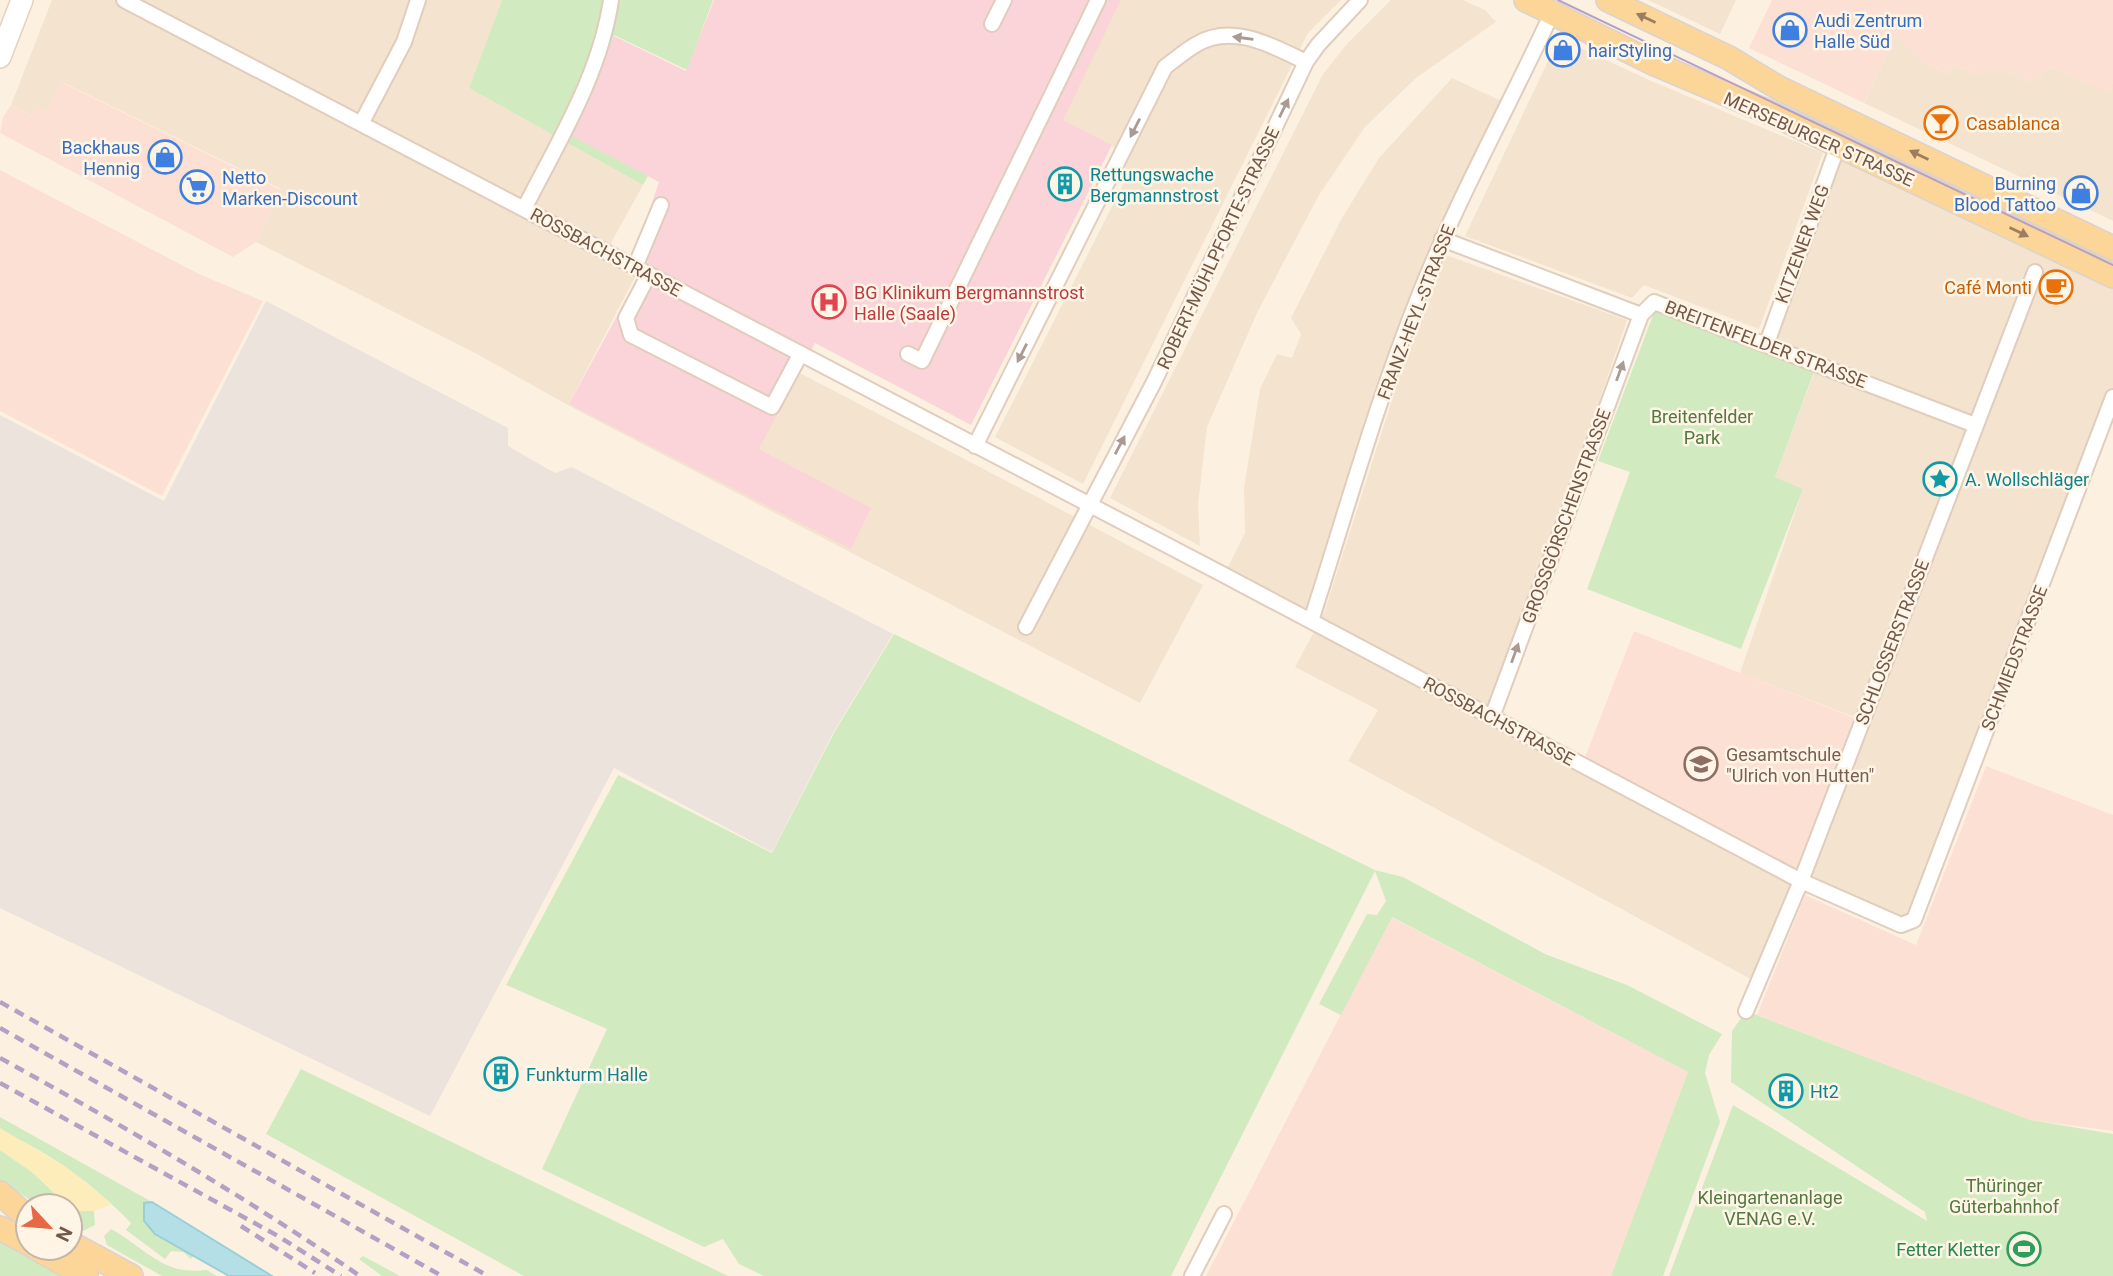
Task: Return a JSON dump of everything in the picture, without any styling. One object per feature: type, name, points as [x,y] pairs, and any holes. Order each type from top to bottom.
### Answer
[{"type":"main road","name":"MERSEBURGER STRASSE","points":[[1526,0],[1554,7],[1713,91],[1766,111],[2113,276]]},
{"type":"main road","name":"MERSEBURGER STRASSE","points":[[1608,0],[1729,58],[1792,94],[2113,248]]},
{"type":"main road","points":[[0,1193],[14,1206]]},
{"type":"main road","points":[[84,1251],[131,1276]]},
{"type":"main road","points":[[61,1262],[86,1276]]},
{"type":"street","points":[[0,57],[22,0]]},
{"type":"street","name":"ROSSBACHSTRASSE","points":[[124,0],[1311,621],[1801,881],[1900,925],[1914,920]]},
{"type":"street","points":[[524,209],[583,93],[604,40],[611,0]]},
{"type":"street","points":[[992,24],[1004,0]]},
{"type":"street","points":[[908,354],[922,361],[1003,183],[1098,0]]},
{"type":"street","name":"ROBERT-MÜHLPFORTE-STRASSE","points":[[1088,505],[1154,382],[1306,62],[1318,45],[1360,0]]},
{"type":"street","points":[[361,124],[404,42],[416,1]]},
{"type":"street","name":"FRANZ-HEYL-STRASSE","points":[[1311,621],[1401,342],[1442,239],[1554,7]]},
{"type":"street","points":[[975,446],[1166,67],[1198,42],[1236,35],[1262,41],[1306,62]]},
{"type":"street","name":"KITZENER WEG","points":[[1767,343],[1838,145]]},
{"type":"street","points":[[635,267],[661,205]]},
{"type":"street","name":"BREITENFELDER STRASSE","points":[[1442,239],[1641,314],[1654,302],[1767,343],[1975,425]]},
{"type":"street","name":"SCHLOSSERSTRASSE","points":[[1746,1011],[1801,881],[2035,272]]},
{"type":"street","points":[[649,274],[626,318],[631,335],[772,407],[800,355]]},
{"type":"street","name":"GROSSGÖRSCHENSTRASSE","points":[[1492,717],[1641,314]]},
{"type":"street","name":"SCHMIEDSTRASSE","points":[[1914,920],[2113,397]]},
{"type":"street","points":[[1026,627],[1088,505]]},
{"type":"street","points":[[1192,1276],[1224,1214]]},
{"type":"shaded area","points":[[52,0],[502,0],[469,88],[643,185],[606,252],[638,271],[569,404],[870,508],[759,449],[798,372],[1037,497],[1203,585],[1140,703],[575,409],[477,354],[256,242],[281,189],[62,82],[47,112],[32,116],[11,105]]},
{"type":"shaded area","name":"BG Klinikum Bergmannstrost Halle (Saale)","points":[[714,0],[1121,0],[1063,120],[1112,145],[971,425],[815,343],[759,449],[871,508],[851,549],[569,404],[647,261],[635,253],[659,182],[570,136],[614,36],[686,71]]},
{"type":"shaded area","points":[[1121,0],[1341,0],[1308,33],[1083,484],[995,437],[1129,173],[1112,145],[1062,120]]},
{"type":"shaded area","points":[[1391,0],[1463,0],[1485,10],[1496,22],[1416,78],[1365,127],[1319,195],[1258,311],[1207,427],[1198,505],[1200,546],[1110,498],[1323,74],[1347,44]]},
{"type":"shaded area","points":[[1648,0],[1736,0],[1720,34]]},
{"type":"shaded area","points":[[1772,0],[2113,0],[2113,82],[2108,93],[2050,67],[2031,82],[2006,70],[1977,75],[1954,64],[1949,74],[1926,64],[1896,35],[1864,103],[1749,48]]},
{"type":"shaded area","points":[[1896,35],[1926,64],[1949,74],[1954,64],[1975,74],[2006,70],[2031,82],[2050,67],[2108,92],[2113,82],[2113,221],[1864,103]]},
{"type":"shaded area","points":[[1559,38],[1649,80],[1823,153],[1759,329],[1644,285],[1632,298],[1465,236]]},
{"type":"shaded area","points":[[1452,78],[1508,104],[1442,239],[1311,621],[1224,575],[1245,533],[1244,488],[1260,389],[1277,354],[1292,358],[1301,334],[1291,318],[1342,218],[1379,158]]},
{"type":"shaded area","points":[[61,82],[281,190],[256,242],[233,257],[0,133],[3,117],[11,105],[32,116],[37,106],[47,111]]},
{"type":"shaded area","points":[[1840,147],[2113,278],[2113,389],[1913,920],[1900,925],[1801,881],[1758,983],[1348,761],[1378,710],[1295,667],[1324,613],[1400,375],[1446,255],[1627,320],[1491,717],[1800,881],[1862,720],[1740,673],[1803,489],[1775,477],[1818,363],[1767,343]]},
{"type":"shaded area","points":[[0,170],[199,274],[263,301],[162,496],[0,411]]},
{"type":"shaded area","points":[[266,301],[508,428],[508,446],[555,473],[572,467],[893,634],[834,731],[772,852],[614,768],[430,1116],[0,908],[0,415],[164,501]]},
{"type":"shaded area","points":[[1634,631],[1862,721],[1801,881],[1582,765]]},
{"type":"shaded area","points":[[1986,766],[2113,815],[2113,1131],[2030,1120],[1757,1015],[1805,895],[1916,945]]},
{"type":"shaded area","points":[[1391,917],[1688,1072],[1611,1276],[1206,1276]]},
{"type":"green space","points":[[502,0],[713,0],[687,70],[614,35],[596,85],[570,135],[648,176],[643,185],[469,88]]},
{"type":"green space","name":"Breitenfelder Park","points":[[1656,307],[1815,369],[1775,477],[1803,489],[1741,649],[1587,589],[1630,472],[1598,461]]},
{"type":"green space","points":[[894,634],[1375,870],[1403,877],[1545,954],[1627,985],[1722,1034],[1709,1055],[1705,1073],[1720,1122],[1663,1276],[1611,1276],[1688,1072],[1392,917],[1341,1015],[1319,1004],[1367,914],[1377,915],[1386,901],[1375,871],[1171,1276],[764,1276],[739,1264],[723,1239],[704,1247],[542,1169],[607,1029],[506,985],[618,775],[772,853],[835,731]]},
{"type":"green space","name":"Thüringer Güterbahnhof","points":[[1746,1011],[2030,1120],[2113,1134],[2113,1276],[1669,1276],[1733,1105],[1927,1221],[1925,1212],[1731,1082],[1732,1031]]},
{"type":"green space","points":[[301,1069],[728,1276],[524,1276],[266,1134]]},
{"type":"green space","points":[[0,1117],[152,1202],[145,1203],[155,1234],[194,1254],[191,1259],[183,1252],[171,1251],[165,1259],[126,1230],[131,1223],[88,1184],[39,1150],[4,1133],[0,1128]]},
{"type":"green space","points":[[0,1150],[32,1172],[53,1192],[18,1192],[0,1180]]},
{"type":"green space","points":[[84,1211],[94,1211],[95,1225],[84,1230]]},
{"type":"green space","points":[[111,1229],[166,1265],[191,1271],[207,1270],[217,1276],[162,1276],[107,1245],[104,1236]]},
{"type":"green space","points":[[0,1239],[14,1247],[14,1262],[42,1262],[67,1276],[0,1276]]},
{"type":"green space","points":[[363,1256],[400,1276],[382,1276],[359,1259]]},
{"type":"sand","points":[[0,1128],[66,1167],[112,1204],[94,1211],[84,1211],[84,1192],[53,1192],[32,1172],[0,1150]]},
{"type":"water","points":[[152,1202],[272,1276],[229,1276],[155,1234],[144,1221],[144,1203]]},
{"type":"tram line","points":[[1558,0],[2113,265]]},
{"type":"railway","points":[[0,1002],[488,1276]]},
{"type":"railway","points":[[0,1028],[442,1276]]},
{"type":"railway","points":[[0,1058],[183,1162],[360,1276]]},
{"type":"railway","points":[[0,1083],[278,1236],[341,1276]]},
{"type":"railway","points":[[241,1226],[315,1273]]},
{"type":"place","name":"Audi Zentrum Halle Süd","points":[[1790,30]]},
{"type":"place","name":"hairStyling","points":[[1563,50]]},
{"type":"place","name":"Casablanca","points":[[1941,123]]},
{"type":"place","name":"Backhaus Hennig","points":[[165,157]]},
{"type":"place","name":"Rettungswache Bergmannstrost","points":[[1065,184]]},
{"type":"place","name":"Netto Marken-Discount","points":[[197,187]]},
{"type":"place","name":"Burning Blood Tattoo","points":[[2081,193]]},
{"type":"place","name":"Café Monti","points":[[2056,287]]},
{"type":"place","name":"BG Klinikum Bergmannstrost Halle (Saale)","points":[[829,302]]},
{"type":"place","name":"A. Wollschläger","points":[[1940,479]]},
{"type":"place","name":"Gesamtschule \"Ulrich von Hutten\"","points":[[1701,764]]},
{"type":"place","name":"Funkturm Halle","points":[[501,1074]]},
{"type":"place","name":"Ht2","points":[[1786,1091]]},
{"type":"place","name":"Fetter Kletter","points":[[2024,1249]]},
{"type":"park label","name":"Kleingartenanlage VENAG e.V.","points":[[1770,1207]]}]
